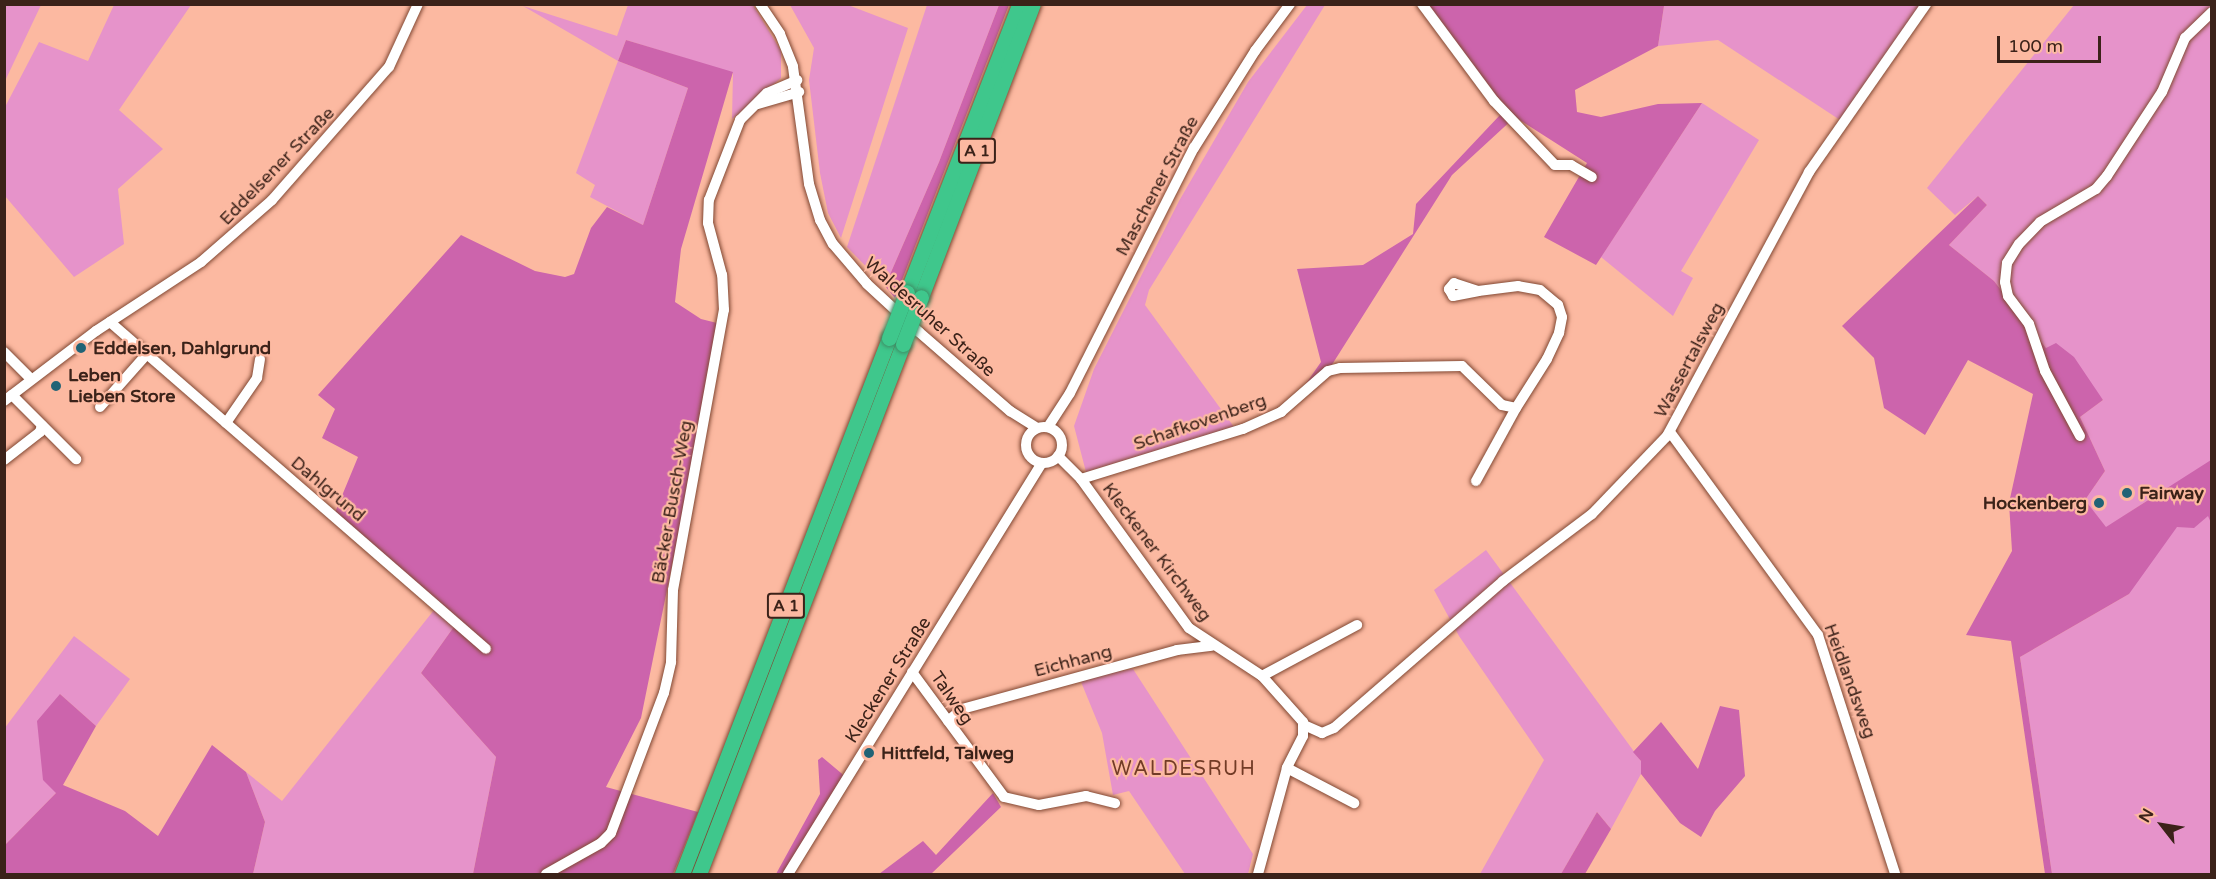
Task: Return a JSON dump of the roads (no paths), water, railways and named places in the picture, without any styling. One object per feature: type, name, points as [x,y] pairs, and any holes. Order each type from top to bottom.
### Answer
[{"type":"highway","name":"A 1","points":[[914,295],[1019,4]]},
{"type":"highway","name":"A 1","points":[[682,874],[1033,4]]},
{"type":"highway","name":"A 1","points":[[699,874],[779,667],[896,341]]},
{"type":"highway","points":[[775,706],[779,667]]},
{"type":"street","name":"Eddelsener Straße","points":[[8,398],[110,322],[201,262],[276,196],[384,74],[399,53],[418,4]]},
{"type":"street","name":"Waldesruher Straße","points":[[760,4],[780,34],[797,80],[810,184],[820,220],[833,244],[878,296],[1010,411],[1028,436]]},
{"type":"street","name":"Maschener Straße","points":[[1043,427],[1070,393],[1194,148],[1255,51],[1290,4]]},
{"type":"street","points":[[1422,4],[1494,101],[1555,165],[1571,165],[1592,177]]},
{"type":"street","name":"Wassertalsweg","points":[[1299,745],[1334,728],[1503,581],[1592,514],[1670,432],[1809,172],[1926,4]]},
{"type":"street","points":[[2080,436],[2045,371],[2029,324],[2008,296],[2005,282],[2007,263],[2040,222],[2096,189],[2107,176],[2162,92],[2186,38],[2211,12]]},
{"type":"street","name":"Bäcker-Busch-Weg","points":[[546,874],[588,851],[611,833],[669,677],[673,590],[724,310],[722,275],[708,223],[709,200],[736,127],[767,93],[797,80]]},
{"type":"street","points":[[755,105],[799,92]]},
{"type":"street","points":[[1476,481],[1555,342],[1562,317],[1558,305],[1540,290],[1518,286],[1478,291]]},
{"type":"street","name":"Dahlgrund","points":[[110,322],[146,356],[486,649]]},
{"type":"street","points":[[4,352],[32,379]]},
{"type":"street","points":[[100,407],[146,356]]},
{"type":"street","points":[[226,423],[257,378],[260,359]]},
{"type":"street","name":"Schafkovenberg","points":[[1081,479],[1243,429],[1281,412],[1328,371],[1340,368],[1462,366],[1502,405],[1516,408]]},
{"type":"street","name":"Maschener Straße","points":[[1059,435],[1070,393]]},
{"type":"street","points":[[8,398],[42,425],[76,459]]},
{"type":"street","name":"Waldesruher Straße","points":[[1010,411],[1043,427]]},
{"type":"street","points":[[4,460],[40,432],[42,425]]},
{"type":"street","points":[[1043,427],[1059,435],[1062,448],[1058,456],[1042,463],[1031,457],[1026,447],[1028,436],[1043,427]]},
{"type":"street","name":"Heidlandsweg","points":[[1670,432],[1818,635],[1895,874]]},
{"type":"street","name":"Kleckener Kirchweg","points":[[1058,456],[1081,479],[1189,628],[1212,646],[1262,676],[1304,725]]},
{"type":"street","name":"Kleckener Straße","points":[[1017,503],[1031,457]]},
{"type":"street","name":"Kleckener Straße","points":[[788,874],[1042,463]]},
{"type":"street","points":[[1262,676],[1357,625]]},
{"type":"street","name":"Eichhang","points":[[948,721],[962,709],[1177,650],[1212,646]]},
{"type":"street","name":"Talweg","points":[[912,672],[1004,797],[1039,806],[1086,796],[1115,803]]},
{"type":"street","points":[[1258,874],[1287,768],[1299,745],[1304,725],[1322,733]]},
{"type":"street","points":[[1287,768],[1354,803]]},
{"type":"place","name":"Eddelsen, Dahlgrund","points":[[81,348]]},
{"type":"place","name":"Leben Lieben Store","points":[[56,386]]},
{"type":"place","name":"Fairway","points":[[2127,493]]},
{"type":"place","name":"Hockenberg","points":[[2099,503]]},
{"type":"place","name":"Hittfeld, Talweg","points":[[869,753]]},
{"type":"district","name":"WALDESRUH","points":[[1184,769]]}]
